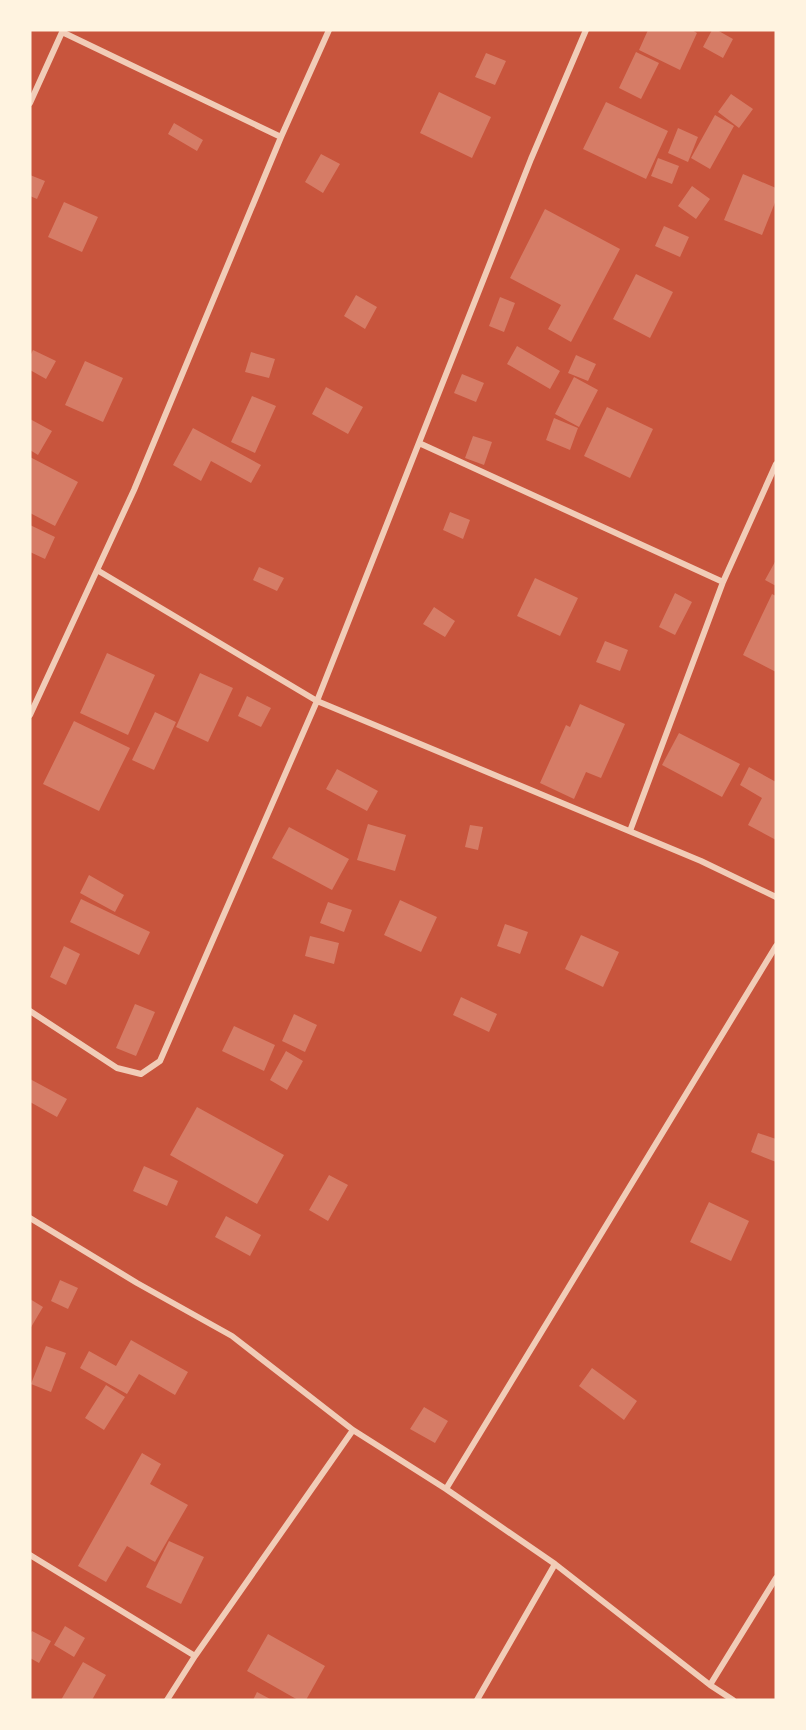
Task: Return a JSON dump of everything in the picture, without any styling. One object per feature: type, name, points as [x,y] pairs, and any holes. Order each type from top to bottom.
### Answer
[{"type":"street","points":[[30,715],[134,490],[281,137],[329,30]]},
{"type":"street","points":[[30,1011],[117,1068],[141,1074],[160,1061],[317,701],[531,159],[586,30]]},
{"type":"street","points":[[30,103],[63,31],[281,137]]},
{"type":"street","points":[[419,443],[723,582]]},
{"type":"street","points":[[630,831],[723,582],[776,465]]},
{"type":"street","points":[[97,570],[317,701],[630,831],[776,897]]},
{"type":"street","points":[[446,1489],[776,946]]},
{"type":"street","points":[[30,1218],[137,1283],[232,1336],[353,1430],[446,1489],[555,1564],[710,1685],[733,1700]]},
{"type":"street","points":[[167,1700],[195,1656],[353,1430]]},
{"type":"street","points":[[30,1555],[195,1656]]},
{"type":"street","points":[[477,1700],[555,1564]]},
{"type":"street","points":[[710,1685],[776,1578]]},
{"type":"building","points":[[648,30],[692,30],[697,33],[680,70],[639,50]]},
{"type":"building","points":[[712,30],[717,30],[733,39],[723,58],[703,47]]},
{"type":"building","points":[[636,52],[659,63],[641,99],[619,88]]},
{"type":"building","points":[[486,53],[506,61],[495,85],[475,77]]},
{"type":"building","points":[[439,92],[491,117],[472,158],[420,133]]},
{"type":"building","points":[[731,94],[753,109],[739,128],[718,112]]},
{"type":"building","points":[[606,102],[668,131],[646,179],[583,149]]},
{"type":"building","points":[[715,115],[734,126],[710,169],[691,158]]},
{"type":"building","points":[[174,123],[203,140],[197,151],[168,134]]},
{"type":"building","points":[[678,128],[698,137],[688,162],[668,153]]},
{"type":"building","points":[[321,154],[340,164],[323,193],[305,182]]},
{"type":"building","points":[[658,158],[679,166],[672,184],[651,176]]},
{"type":"building","points":[[743,174],[776,188],[776,200],[762,235],[724,220]]},
{"type":"building","points":[[30,175],[45,181],[37,199],[30,196]]},
{"type":"building","points":[[692,186],[710,199],[696,219],[678,206]]},
{"type":"building","points":[[64,202],[98,217],[82,252],[48,237]]},
{"type":"building","points":[[545,209],[620,249],[571,342],[548,329],[561,305],[510,278]]},
{"type":"building","points":[[664,226],[689,237],[680,257],[655,246]]},
{"type":"building","points":[[636,274],[673,292],[650,338],[613,319]]},
{"type":"building","points":[[356,295],[377,307],[365,329],[344,316]]},
{"type":"building","points":[[500,297],[515,303],[504,332],[489,326]]},
{"type":"building","points":[[517,346],[560,371],[550,389],[507,364]]},
{"type":"building","points":[[33,350],[56,361],[46,379],[30,370],[30,356]]},
{"type":"building","points":[[251,352],[275,359],[269,378],[245,372]]},
{"type":"building","points":[[576,355],[596,364],[588,381],[568,373]]},
{"type":"building","points":[[85,361],[123,378],[103,422],[65,405]]},
{"type":"building","points":[[462,374],[484,383],[476,402],[454,393]]},
{"type":"building","points":[[574,377],[598,390],[579,427],[555,414]]},
{"type":"building","points":[[326,387],[363,407],[348,434],[312,414]]},
{"type":"building","points":[[252,396],[276,406],[255,453],[231,442]]},
{"type":"building","points":[[607,407],[653,429],[630,478],[584,456]]},
{"type":"building","points":[[554,418],[578,428],[570,450],[546,440]]},
{"type":"building","points":[[30,419],[52,431],[38,455],[30,450]]},
{"type":"building","points":[[193,428],[261,465],[251,483],[211,461],[201,481],[173,465]]},
{"type":"building","points":[[473,436],[492,442],[484,465],[465,458]]},
{"type":"building","points":[[30,457],[78,482],[55,526],[30,513]]},
{"type":"building","points":[[450,512],[470,520],[463,539],[443,530]]},
{"type":"building","points":[[30,525],[55,537],[45,559],[30,552]]},
{"type":"building","points":[[776,560],[776,586],[765,580]]},
{"type":"building","points":[[259,567],[284,578],[277,591],[253,580]]},
{"type":"building","points":[[535,578],[578,598],[560,636],[517,616]]},
{"type":"building","points":[[675,593],[692,602],[675,635],[659,627]]},
{"type":"building","points":[[772,594],[776,596],[776,672],[743,655]]},
{"type":"building","points":[[434,607],[455,621],[445,637],[423,624]]},
{"type":"building","points":[[605,641],[628,650],[620,671],[596,662]]},
{"type":"building","points":[[107,653],[155,675],[128,735],[80,713]]},
{"type":"building","points":[[200,673],[233,688],[208,742],[176,727]]},
{"type":"building","points":[[247,696],[271,708],[261,727],[238,716]]},
{"type":"building","points":[[580,704],[625,724],[601,778],[586,772],[574,799],[540,783],[566,725],[570,727]]},
{"type":"building","points":[[155,712],[176,722],[154,770],[132,760]]},
{"type":"building","points":[[74,721],[130,748],[99,811],[43,784]]},
{"type":"building","points":[[679,733],[740,764],[722,797],[662,765]]},
{"type":"building","points":[[749,767],[776,782],[776,840],[748,825],[762,798],[740,785]]},
{"type":"building","points":[[337,769],[378,791],[367,811],[326,789]]},
{"type":"building","points":[[368,824],[406,835],[395,871],[357,860]]},
{"type":"building","points":[[470,825],[483,827],[478,850],[465,847]]},
{"type":"building","points":[[289,827],[349,859],[332,890],[272,858]]},
{"type":"building","points":[[89,875],[124,895],[115,912],[80,893]]},
{"type":"building","points":[[81,899],[150,932],[139,955],[70,922]]},
{"type":"building","points":[[400,900],[437,917],[421,952],[384,935]]},
{"type":"building","points":[[328,902],[352,910],[344,932],[320,923]]},
{"type":"building","points":[[505,924],[528,932],[520,954],[497,946]]},
{"type":"building","points":[[581,935],[619,952],[603,987],[565,969]]},
{"type":"building","points":[[310,936],[339,943],[334,964],[305,956]]},
{"type":"building","points":[[64,946],[80,954],[66,985],[50,977]]},
{"type":"building","points":[[461,997],[497,1014],[489,1032],[453,1015]]},
{"type":"building","points":[[135,1004],[155,1012],[136,1056],[116,1048]]},
{"type":"building","points":[[294,1014],[317,1025],[305,1052],[282,1041]]},
{"type":"building","points":[[234,1026],[275,1045],[264,1071],[222,1051]]},
{"type":"building","points":[[286,1051],[303,1061],[287,1090],[270,1080]]},
{"type":"building","points":[[30,1079],[67,1099],[57,1117],[30,1102]]},
{"type":"building","points":[[197,1107],[284,1155],[257,1204],[170,1155]]},
{"type":"building","points":[[758,1133],[776,1139],[776,1162],[751,1152]]},
{"type":"building","points":[[144,1166],[178,1181],[167,1206],[133,1191]]},
{"type":"building","points":[[329,1175],[348,1185],[328,1221],[309,1210]]},
{"type":"building","points":[[709,1202],[749,1221],[731,1261],[690,1242]]},
{"type":"building","points":[[226,1216],[261,1235],[250,1256],[215,1237]]},
{"type":"building","points":[[60,1280],[78,1288],[68,1309],[51,1301]]},
{"type":"building","points":[[30,1299],[43,1307],[30,1329]]},
{"type":"building","points":[[131,1340],[188,1372],[175,1395],[139,1374],[127,1394],[80,1368],[89,1351],[116,1366]]},
{"type":"building","points":[[46,1346],[66,1353],[51,1392],[31,1384]]},
{"type":"building","points":[[592,1368],[637,1401],[624,1420],[579,1386]]},
{"type":"building","points":[[106,1385],[125,1397],[104,1430],[85,1418]]},
{"type":"building","points":[[424,1407],[448,1421],[435,1443],[410,1429]]},
{"type":"building","points":[[142,1453],[161,1464],[150,1484],[188,1505],[155,1562],[127,1546],[106,1582],[78,1566]]},
{"type":"building","points":[[169,1541],[204,1557],[181,1604],[146,1587]]},
{"type":"building","points":[[65,1626],[85,1638],[74,1657],[54,1645]]},
{"type":"building","points":[[32,1631],[51,1641],[39,1663],[30,1658]]},
{"type":"building","points":[[268,1634],[325,1666],[306,1700],[298,1700],[247,1671]]},
{"type":"building","points":[[83,1662],[106,1675],[92,1700],[61,1700]]},
{"type":"building","points":[[257,1692],[272,1700],[253,1700]]}]
